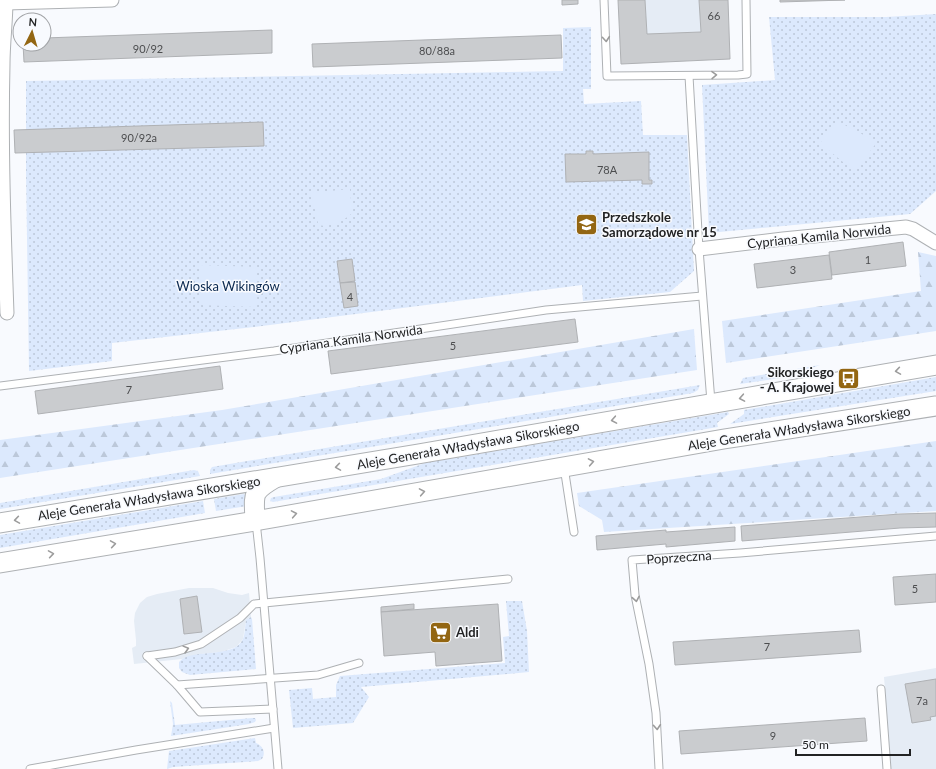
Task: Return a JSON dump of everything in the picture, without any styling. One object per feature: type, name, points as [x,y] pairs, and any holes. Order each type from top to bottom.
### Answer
[{"type":"main road","name":"Aleje Generała Władysława Sikorskiego","points":[[0,523],[426,453],[936,365]]},
{"type":"main road","name":"Aleje Generała Władysława Sikorskiego","points":[[0,563],[255,521],[724,439],[936,406]]},
{"type":"main road","points":[[255,521],[254,502],[256,494],[260,487],[277,478]]},
{"type":"street","points":[[7,313],[1,64],[6,1],[112,0]]},
{"type":"street","name":"Cypriana Kamila Norwida","points":[[699,249],[783,239],[906,228],[913,229],[936,243]]},
{"type":"lane","points":[[604,0],[608,76],[747,74],[746,0]]},
{"type":"lane","points":[[689,76],[702,296],[711,403]]},
{"type":"lane","name":"Cypriana Kamila Norwida","points":[[0,386],[274,351],[546,310],[702,296]]},
{"type":"lane","points":[[564,467],[574,532]]},
{"type":"lane","points":[[255,521],[264,603],[278,769]]},
{"type":"lane","name":"Poprzeczna","points":[[659,769],[654,699],[649,664],[635,595],[632,560],[936,536]]},
{"type":"lane","points":[[273,709],[200,712],[177,685],[147,656],[175,652],[201,644],[240,618],[252,604],[508,579]]},
{"type":"lane","points":[[177,685],[318,675],[359,663]]},
{"type":"lane","points":[[881,689],[887,769]]},
{"type":"lane","points":[[30,769],[274,728]]},
{"type":"shaded area","points":[[645,0],[699,0],[701,32],[647,34]]},
{"type":"shaded area","points":[[189,588],[213,588],[228,593],[242,595],[249,593],[251,617],[246,620],[243,639],[236,647],[221,652],[201,654],[182,659],[134,664],[132,648],[136,646],[136,640],[134,621],[135,613],[140,603],[147,597]]},
{"type":"shaded area","points":[[936,668],[936,769],[891,769],[884,677]]},
{"type":"green space","points":[[936,14],[936,191],[910,214],[709,233],[702,85],[775,80],[769,17],[886,17]]},
{"type":"green space","points":[[591,27],[591,89],[583,89],[584,104],[641,101],[643,135],[687,135],[694,271],[670,292],[583,301],[582,285],[262,326],[112,343],[112,361],[29,371],[26,81],[563,71],[563,28]]},
{"type":"green space","points":[[837,121],[877,142],[855,172],[820,143]]},
{"type":"green space","points":[[350,189],[352,213],[337,223],[323,226],[319,225],[310,193]]},
{"type":"green space","points":[[918,252],[936,256],[936,331],[726,363],[722,321],[921,291]]},
{"type":"green space","name":"Wioska Wikingów","points":[[200,265],[256,267],[257,307],[199,305]]},
{"type":"green space","points":[[694,329],[697,370],[0,478],[0,440],[222,410]]},
{"type":"green space","points":[[820,365],[788,377],[740,384],[743,378]]},
{"type":"green space","points":[[936,377],[936,391],[730,424],[744,414],[744,410]]},
{"type":"green space","points":[[700,385],[698,390],[693,393],[210,474],[212,467]]},
{"type":"green space","points":[[728,412],[729,414],[717,423],[718,427],[273,502],[270,501],[271,498],[274,497],[381,479],[425,463]]},
{"type":"green space","points":[[936,441],[936,511],[604,532],[602,520],[579,506],[577,493]]},
{"type":"green space","points":[[194,470],[198,471],[200,476],[0,509],[0,503]]},
{"type":"green space","points":[[244,494],[246,496],[247,506],[216,511],[214,499]]},
{"type":"green space","points":[[203,501],[205,513],[0,548],[0,535]]},
{"type":"green space","points":[[506,601],[522,601],[527,631],[529,672],[361,687],[369,697],[353,723],[293,728],[289,690],[312,688],[313,699],[336,697],[336,685],[340,676],[505,663],[503,637],[509,636]]},
{"type":"green space","points":[[251,617],[256,669],[190,675],[182,672],[179,668],[179,662],[185,658],[193,655],[222,652],[238,645],[244,637],[246,620]]},
{"type":"green space","points":[[170,701],[172,703],[175,725],[252,718],[255,718],[256,720],[255,722],[249,724],[171,736],[173,724]]},
{"type":"green space","points":[[255,738],[256,743],[264,752],[262,759],[258,761],[173,767],[167,769],[169,751]]},
{"type":"building","points":[[562,0],[578,0],[578,4],[562,5]]},
{"type":"building","points":[[618,0],[645,0],[647,34],[701,32],[699,0],[728,0],[730,59],[621,64]]},
{"type":"building","points":[[780,0],[845,0],[780,2]]},
{"type":"building","points":[[272,30],[272,53],[24,62],[23,52],[52,52],[52,38]]},
{"type":"building","points":[[561,35],[562,58],[313,67],[312,44]]},
{"type":"building","points":[[263,122],[264,146],[15,153],[14,130]]},
{"type":"building","points":[[586,151],[593,151],[593,154],[649,152],[649,180],[652,180],[652,184],[642,184],[642,180],[566,182],[565,154],[586,154]]},
{"type":"building","points":[[903,242],[906,266],[832,275],[829,252]]},
{"type":"building","points":[[829,255],[832,279],[757,288],[754,264]]},
{"type":"building","points":[[352,259],[355,281],[340,283],[337,261]]},
{"type":"building","points":[[355,282],[358,306],[344,308],[340,283]]},
{"type":"building","points":[[575,319],[578,342],[331,374],[328,351]]},
{"type":"building","points":[[220,366],[223,389],[38,414],[35,391]]},
{"type":"building","points":[[936,513],[936,527],[900,528],[742,541],[741,526],[900,514]]},
{"type":"building","points":[[735,527],[735,541],[666,547],[666,544],[597,550],[596,536],[666,530],[666,532]]},
{"type":"building","points":[[936,574],[936,602],[895,605],[893,577]]},
{"type":"building","points":[[197,596],[202,632],[184,634],[180,599]]},
{"type":"building","points":[[414,604],[414,609],[381,612],[381,607]]},
{"type":"building","name":"Aldi","points":[[498,604],[502,661],[436,666],[435,652],[384,656],[381,612]]},
{"type":"building","points":[[859,630],[861,652],[675,665],[673,642]]},
{"type":"building","points":[[936,679],[936,716],[930,717],[931,720],[912,723],[905,684]]},
{"type":"building","points":[[865,718],[867,741],[681,754],[679,731]]},
{"type":"place","name":"Przedszkole Samorządowe nr 15","points":[[587,224]]},
{"type":"place","name":"Sikorskiego - A. Krajowej","points":[[849,379]]},
{"type":"place","name":"Aldi","points":[[441,632]]}]
